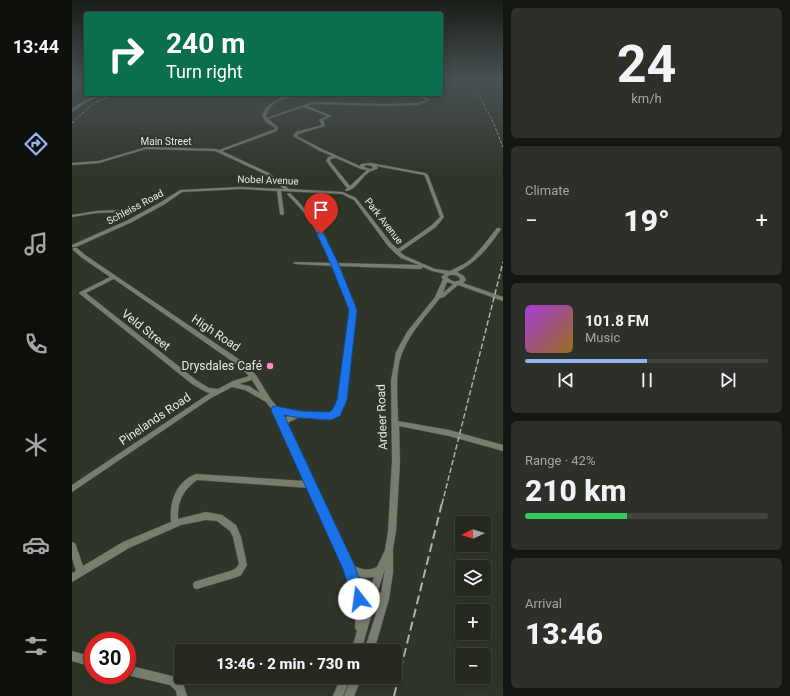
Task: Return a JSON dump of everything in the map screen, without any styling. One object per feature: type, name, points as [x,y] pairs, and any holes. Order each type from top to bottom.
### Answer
[{"type":"street","points":[[219,151],[277,129],[276,126],[266,119],[265,112]]},
{"type":"street","points":[[266,119],[285,112]]},
{"type":"street","points":[[321,112],[330,116],[321,120],[324,123],[323,125],[297,133],[295,136],[335,157],[370,170]]},
{"type":"street","name":"Main Street","points":[[72,164],[99,162],[146,148],[219,151],[274,179],[288,192]]},
{"type":"street","points":[[335,157],[329,158],[328,161],[350,189]]},
{"type":"street","points":[[361,166],[371,164],[419,172],[426,175],[442,217],[434,226],[397,252]]},
{"type":"street","points":[[371,164],[376,168]]},
{"type":"street","points":[[361,166],[363,175]]},
{"type":"street","points":[[343,193],[356,185],[363,175],[370,170],[382,166]]},
{"type":"street","name":"Nobel Avenue","points":[[192,190],[240,188],[279,189],[288,192],[343,193]]},
{"type":"street","points":[[279,189],[282,214]]},
{"type":"street","name":"Schleiss Road","points":[[73,248],[113,230],[163,204],[178,192],[192,190]]},
{"type":"street","points":[[276,410],[316,416],[331,416],[336,413],[342,400],[353,310],[335,265],[314,223],[288,192]]},
{"type":"street","name":"Park Avenue","points":[[343,193],[358,202],[397,252],[403,257],[434,270],[457,273],[460,280],[445,279],[434,270]]},
{"type":"street","points":[[72,216],[96,212],[119,211]]},
{"type":"street","name":"Ardeer Road","points":[[438,297],[442,296],[460,280],[469,263],[488,246],[499,229]]},
{"type":"street","name":"High Road","points":[[73,248],[241,364],[252,375],[276,410],[350,568],[356,586],[361,617],[357,644]]},
{"type":"street","points":[[400,266],[403,257]]},
{"type":"street","points":[[295,263],[426,267]]},
{"type":"street","name":"Ardeer Road","points":[[370,644],[385,600],[389,573],[389,549],[395,491],[396,423],[394,381],[399,352],[409,334],[438,297],[446,274],[469,263]]},
{"type":"street","name":"Veld Street","points":[[114,277],[82,293],[194,382],[208,390],[218,391]]},
{"type":"street","points":[[460,280],[503,299]]},
{"type":"street","name":"Pinelands Road","points":[[72,489],[218,391],[252,375]]},
{"type":"street","points":[[233,384],[247,388],[268,400]]},
{"type":"street","points":[[284,428],[286,420],[300,414]]},
{"type":"street","points":[[396,423],[449,433],[503,448]]},
{"type":"street","points":[[175,524],[173,512],[178,494],[185,485],[196,477],[312,486]]},
{"type":"street","points":[[72,578],[117,549],[175,524],[197,517],[213,516],[219,518],[233,528],[238,537],[243,561],[241,569],[234,574],[197,585]]},
{"type":"street","points":[[72,546],[81,572]]},
{"type":"street","name":"Ardeer Road","points":[[358,644],[380,570],[389,549]]},
{"type":"street","points":[[350,568],[366,575],[380,570]]},
{"type":"street","points":[[356,586],[385,600]]},
{"type":"street","points":[[72,656],[84,659]]},
{"type":"street","points":[[136,672],[172,681],[181,688],[182,696]]},
{"type":"street","points":[[338,696],[343,684]]},
{"type":"street","points":[[349,696],[354,684]]},
{"type":"railway","points":[[72,123],[84,112]]},
{"type":"railway","points":[[488,112],[503,147]]},
{"type":"railway","points":[[442,504],[503,262]]},
{"type":"railway","points":[[394,696],[442,503]]},
{"type":"place","name":"Drysdales Café","points":[[270,366]]},
{"type":"route","points":[[321,234],[353,310],[342,400],[336,413],[325,417],[276,410],[350,568],[359,599]]}]
